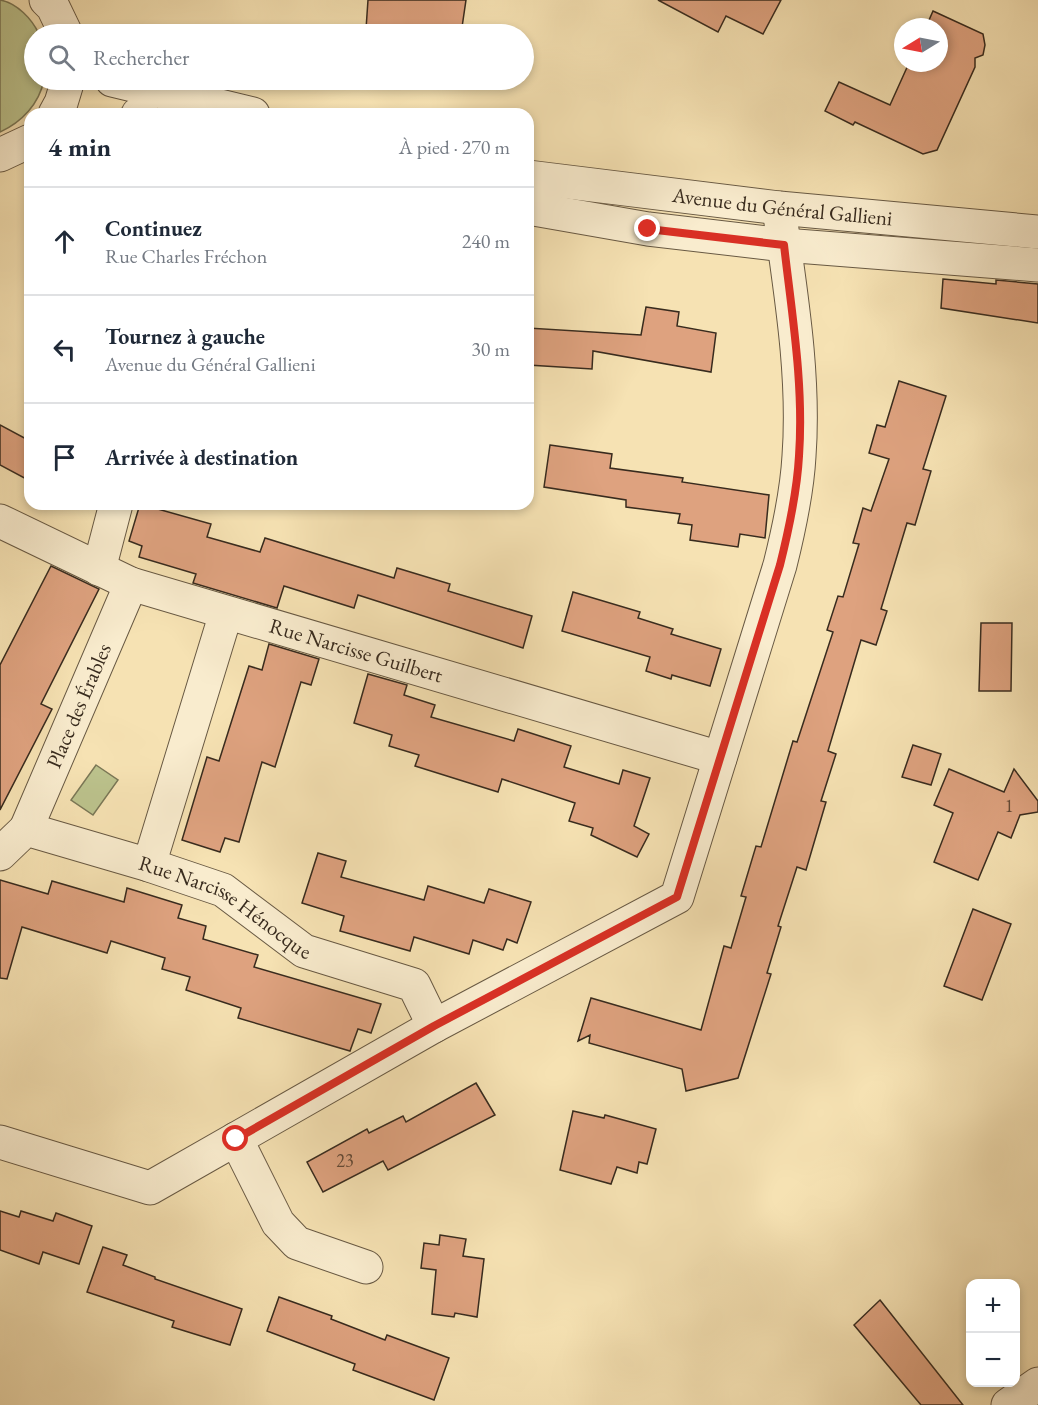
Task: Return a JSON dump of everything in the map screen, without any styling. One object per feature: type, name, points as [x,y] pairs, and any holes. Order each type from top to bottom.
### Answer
[{"type":"street","points":[[46,0],[53,7],[61,24]]},
{"type":"street","points":[[58,108],[65,90]]},
{"type":"street","points":[[153,90],[228,108]]},
{"type":"street","points":[[0,154],[24,144]]},
{"type":"street","name":"Avenue du Général Gallieni","points":[[534,178],[779,208],[1038,232]]},
{"type":"street","points":[[648,229],[652,192]]},
{"type":"street","points":[[0,1142],[150,1188],[434,1026],[677,897],[780,565],[796,479],[800,389],[779,208]]},
{"type":"street","name":"Avenue du Général Gallieni","points":[[534,209],[648,229],[784,245],[1038,265]]},
{"type":"street","points":[[99,569],[114,510]]},
{"type":"street","name":"Rue Narcisse Guilbert","points":[[0,521],[130,584],[720,758]]},
{"type":"street","name":"Place des Érables","points":[[26,829],[130,584]]},
{"type":"street","points":[[149,865],[226,613]]},
{"type":"street","points":[[0,854],[26,829]]},
{"type":"street","name":"Rue Narcisse Hénocque","points":[[26,829],[149,865],[223,890],[304,951],[414,985],[434,1026]]},
{"type":"street","points":[[236,1139],[278,1223],[297,1244],[366,1267]]},
{"type":"street","points":[[1008,1405],[1038,1384]]},
{"type":"green space","points":[[0,0],[18,8],[33,24],[24,24],[24,90],[42,90],[31,108],[24,108],[24,115],[0,132]]},
{"type":"green space","points":[[96,765],[118,780],[93,815],[71,800]]},
{"type":"building","points":[[368,0],[466,0],[462,24],[366,24]]},
{"type":"building","points":[[658,0],[781,0],[763,34],[726,16],[718,32]]},
{"type":"building","points":[[933,11],[983,34],[985,45],[983,55],[975,58],[975,67],[937,150],[923,154],[855,122],[853,125],[825,111],[839,82],[890,105],[905,72],[948,72],[948,18],[930,18]]},
{"type":"building","points":[[943,279],[996,284],[996,280],[1038,284],[1038,323],[941,308]]},
{"type":"building","points":[[646,307],[679,312],[677,326],[716,333],[711,372],[593,351],[592,369],[534,365],[534,328],[641,335]]},
{"type":"building","points":[[899,381],[946,396],[923,469],[931,471],[915,525],[907,523],[881,609],[887,611],[876,645],[861,640],[828,751],[836,754],[821,801],[826,802],[806,870],[797,867],[778,926],[781,927],[767,973],[771,974],[738,1078],[686,1091],[682,1069],[589,1043],[590,1035],[578,1041],[591,998],[701,1030],[724,946],[731,948],[746,897],[741,896],[756,846],[761,847],[793,741],[797,742],[833,632],[827,630],[838,596],[843,597],[859,544],[853,543],[863,508],[871,511],[889,459],[869,453],[877,425],[885,427]]},
{"type":"building","points":[[0,425],[24,438],[24,478],[0,465]]},
{"type":"building","points":[[550,445],[612,454],[610,468],[683,478],[682,482],[769,495],[765,538],[740,534],[738,547],[690,540],[692,525],[678,523],[680,514],[626,507],[626,500],[544,487]]},
{"type":"building","points":[[138,510],[161,510],[211,524],[207,537],[260,552],[265,538],[394,578],[397,568],[450,584],[448,591],[532,616],[523,648],[358,595],[354,608],[284,586],[277,608],[193,583],[196,574],[139,557],[142,546],[129,541]]},
{"type":"building","points":[[51,566],[99,589],[41,704],[52,709],[0,810],[0,665]]},
{"type":"building","points":[[573,592],[640,612],[638,618],[673,629],[671,634],[721,649],[710,686],[672,675],[671,679],[646,671],[650,657],[562,631]]},
{"type":"building","points":[[981,623],[1012,623],[1011,691],[979,691]]},
{"type":"building","points":[[269,644],[319,659],[311,685],[301,682],[275,767],[262,762],[239,842],[225,838],[220,852],[182,840],[207,757],[219,761],[249,666],[262,670]]},
{"type":"building","points":[[368,674],[407,685],[404,695],[435,705],[431,717],[514,741],[518,729],[571,746],[564,767],[619,784],[623,770],[650,778],[634,826],[649,834],[637,857],[591,835],[593,828],[569,821],[575,803],[502,779],[498,792],[415,766],[419,755],[389,746],[392,735],[354,723]]},
{"type":"building","points":[[913,745],[941,754],[931,785],[902,777]]},
{"type":"building","points":[[949,769],[1004,792],[1014,769],[1038,801],[1038,812],[1020,815],[1011,838],[998,832],[978,880],[934,862],[953,813],[934,805]]},
{"type":"building","points":[[318,853],[346,861],[341,877],[424,900],[428,886],[484,903],[489,889],[531,902],[517,943],[507,939],[503,950],[473,940],[469,954],[414,937],[410,951],[340,931],[344,916],[302,903]]},
{"type":"building","points":[[0,880],[48,894],[52,881],[124,902],[127,888],[182,905],[178,918],[206,926],[203,939],[258,955],[254,967],[381,1004],[371,1033],[358,1029],[350,1051],[238,1018],[241,1008],[186,990],[190,977],[162,969],[165,958],[111,941],[107,953],[22,927],[7,979],[0,978]]},
{"type":"building","points":[[973,909],[1011,924],[982,1000],[944,986]]},
{"type":"building","points":[[476,1083],[495,1115],[388,1170],[383,1161],[323,1192],[307,1162],[367,1129],[369,1133],[403,1116],[406,1122]]},
{"type":"building","points":[[573,1111],[604,1118],[605,1115],[656,1129],[647,1164],[639,1162],[637,1173],[617,1167],[611,1184],[560,1170]]},
{"type":"building","points":[[0,1211],[19,1217],[21,1211],[53,1221],[56,1213],[92,1226],[79,1264],[43,1252],[39,1264],[0,1250]]},
{"type":"building","points":[[440,1235],[466,1239],[463,1256],[484,1259],[477,1317],[455,1313],[454,1317],[432,1314],[436,1270],[421,1268],[424,1243],[439,1245]]},
{"type":"building","points":[[103,1247],[127,1255],[123,1265],[155,1277],[155,1279],[242,1309],[230,1345],[172,1327],[174,1321],[87,1292]]},
{"type":"building","points":[[279,1297],[332,1316],[331,1319],[385,1340],[387,1335],[449,1358],[434,1400],[353,1370],[355,1364],[267,1331]]},
{"type":"building","points":[[880,1300],[963,1405],[921,1405],[854,1325]]},
{"type":"route","points":[[236,1139],[434,1026],[677,897],[780,565],[792,513],[799,456],[800,389],[784,245],[648,229]]}]
